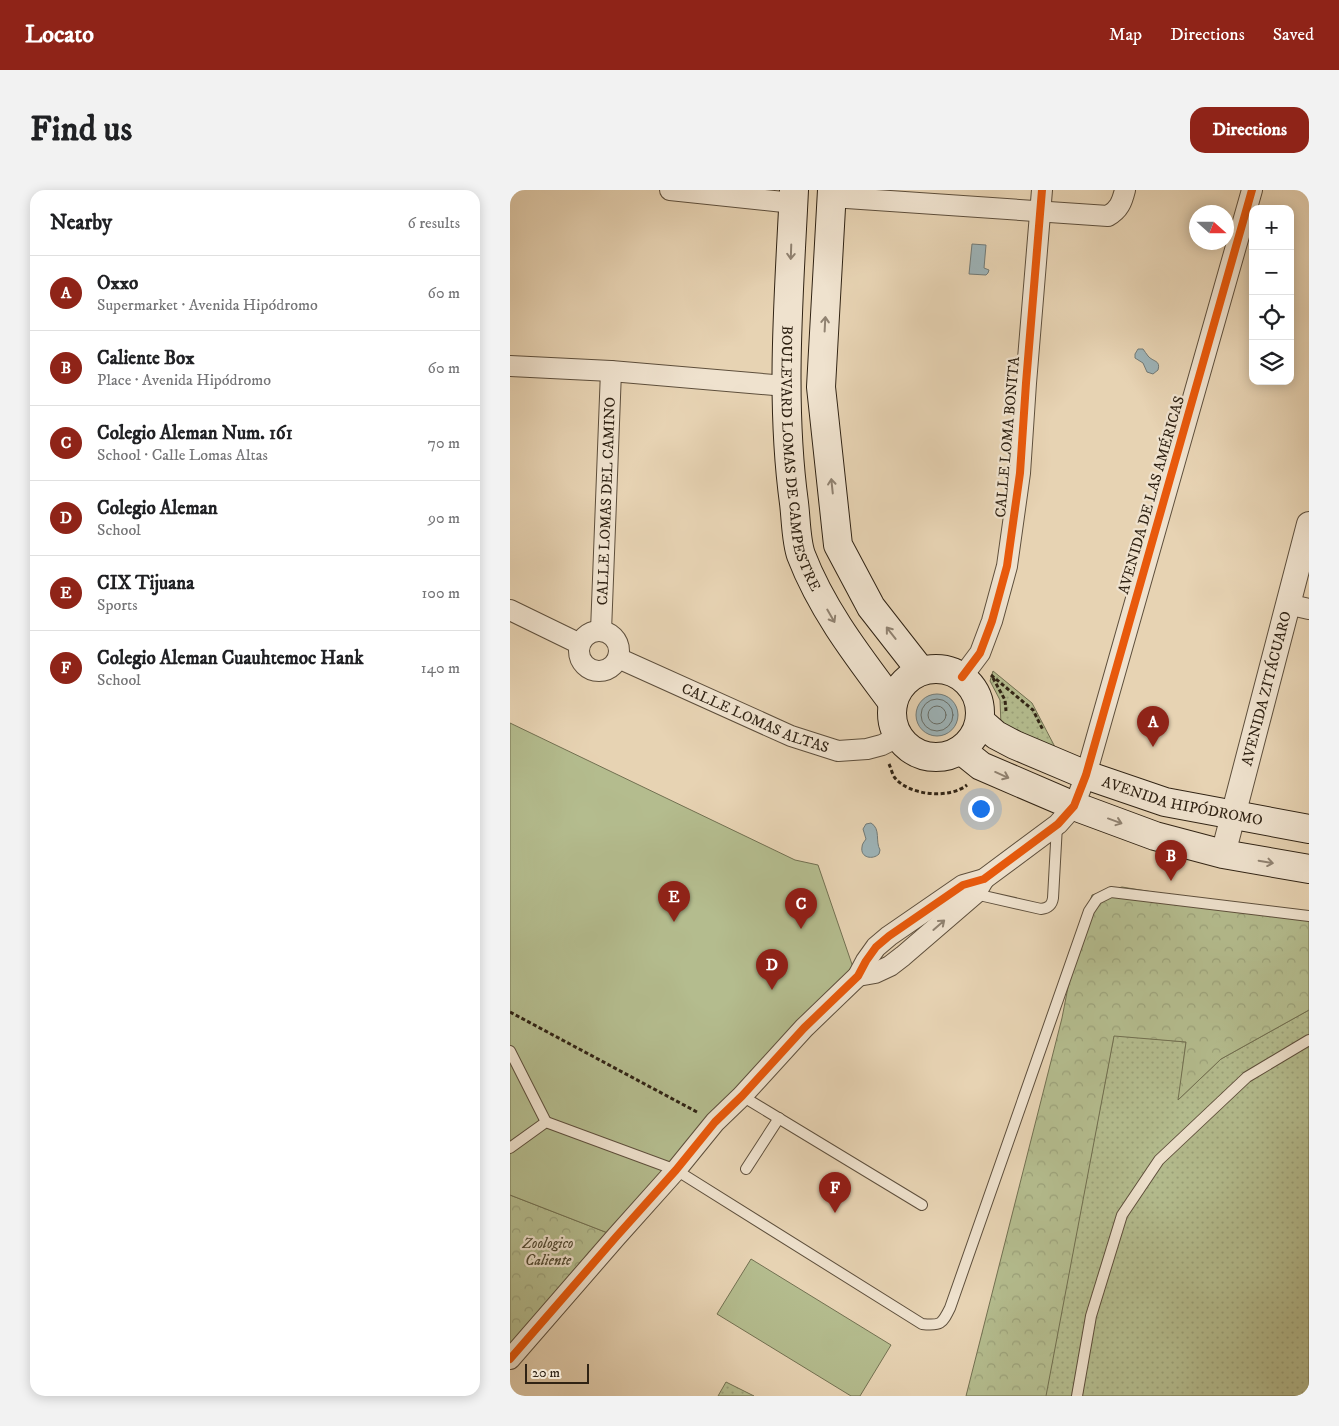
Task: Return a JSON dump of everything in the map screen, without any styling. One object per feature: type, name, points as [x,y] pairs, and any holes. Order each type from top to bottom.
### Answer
[{"type":"main road","name":"BOULEVARD LOMAS DE CAMPESTRE","points":[[832,194],[821,387],[838,545],[871,608],[921,671]]},
{"type":"main road","name":"BOULEVARD LOMAS DE CAMPESTRE","points":[[793,196],[786,386],[789,471],[800,554],[841,632],[893,703]]},
{"type":"main road","points":[[935,669],[949,671],[962,677],[977,696],[980,708],[992,719],[976,732],[970,742],[961,750],[950,756],[935,758],[920,755],[907,748],[893,726],[893,703],[899,689],[908,678],[921,671],[935,669]]},
{"type":"main road","name":"AVENIDA HIPÓDROMO","points":[[992,719],[996,735],[1008,742],[1086,775],[1166,802],[1309,829]]},
{"type":"main road","points":[[961,750],[981,766],[1066,815],[1224,854],[1309,869]]},
{"type":"street","points":[[670,190],[793,196]]},
{"type":"street","name":"CALLE LOMA BONITA","points":[[962,677],[980,653],[992,621],[1007,566],[1020,473],[1042,190]]},
{"type":"street","points":[[832,194],[1040,213],[1108,216],[1120,206],[1125,190]]},
{"type":"street","name":"AVENIDA DE LAS AMÉRICAS","points":[[1066,815],[1086,775],[1252,190]]},
{"type":"street","points":[[510,366],[612,371],[786,386]]},
{"type":"street","name":"CALLE LOMAS DEL CAMINO","points":[[601,631],[612,371]]},
{"type":"street","name":"AVENIDA ZITÁCUARO","points":[[1224,854],[1233,815],[1298,607],[1309,524]]},
{"type":"street","points":[[510,610],[580,644]]},
{"type":"street","points":[[601,631],[610,634],[616,641],[619,649],[618,658],[613,666],[605,671],[596,672],[581,662],[580,644],[589,634],[601,631]]},
{"type":"street","name":"CALLE LOMAS ALTAS","points":[[618,658],[791,736],[838,751],[882,746],[898,736]]},
{"type":"street","points":[[510,1359],[609,1244],[676,1170],[715,1122],[742,1096],[804,1028],[858,976],[875,973],[890,966],[979,887],[1066,815]]},
{"type":"lane","points":[[979,887],[1041,909],[1048,908],[1052,904],[1066,815]]},
{"type":"lane","points":[[510,1051],[546,1122],[676,1170],[922,1324],[937,1325],[944,1320],[950,1308],[1089,911],[1097,899],[1111,892],[1309,916]]},
{"type":"lane","points":[[1077,1396],[1091,1316],[1122,1215],[1160,1160],[1248,1077],[1309,1040]]},
{"type":"lane","points":[[742,1096],[922,1205]]},
{"type":"lane","points":[[746,1169],[779,1118]]},
{"type":"lane","points":[[510,1148],[546,1122]]},
{"type":"path","points":[[992,675],[1005,700],[1006,709],[992,719]]},
{"type":"path","points":[[510,1012],[715,1122]]},
{"type":"green space","points":[[993,671],[1032,703],[1055,747],[1001,725],[1000,700],[990,681]]},
{"type":"green space","points":[[510,723],[795,860],[818,865],[857,979],[613,1235],[510,1195]]},
{"type":"green space","points":[[1122,887],[1213,902],[1309,912],[1309,1010],[1221,1059],[1178,1100],[1186,1042],[1114,1036],[1046,1396],[966,1396],[1062,1018],[1076,946],[1092,895]]},
{"type":"green space","points":[[1309,1010],[1309,1396],[1045,1396],[1114,1035],[1186,1042],[1179,1099],[1221,1059]]},
{"type":"green space","name":"Zoologico Caliente","points":[[510,1195],[613,1235],[510,1355]]},
{"type":"green space","points":[[751,1259],[891,1345],[860,1396],[851,1396],[717,1314]]},
{"type":"green space","points":[[726,1382],[754,1396],[718,1396]]},
{"type":"water","points":[[972,244],[986,245],[984,268],[989,270],[986,275],[969,274]]},
{"type":"water","points":[[1138,349],[1143,349],[1158,364],[1158,370],[1153,374],[1147,372],[1143,363],[1135,358]]},
{"type":"water","points":[[937,694],[952,700],[958,715],[952,730],[937,736],[922,730],[916,715],[922,700]]},
{"type":"water","points":[[871,823],[876,828],[880,850],[876,856],[868,857],[862,851],[862,845],[866,839],[863,829],[866,824]]},
{"type":"cycle path","points":[[962,677],[980,653],[992,621],[1007,566],[1020,473],[1042,190]]},
{"type":"cycle path","points":[[510,1359],[676,1170],[715,1122],[742,1096],[804,1028],[858,976],[876,947],[963,885],[984,879],[1058,824],[1074,806],[1086,775],[1252,190]]},
{"type":"place","name":"Oxxo","points":[[1153,747]]},
{"type":"place","name":"Caliente Box","points":[[1171,881]]},
{"type":"place","name":"CIX Tijuana","points":[[674,922]]},
{"type":"place","name":"Colegio Aleman Num. 161","points":[[801,929]]},
{"type":"place","name":"Colegio Aleman","points":[[772,990]]},
{"type":"place","name":"Colegio Aleman Cuauhtemoc Hank","points":[[835,1213]]}]
